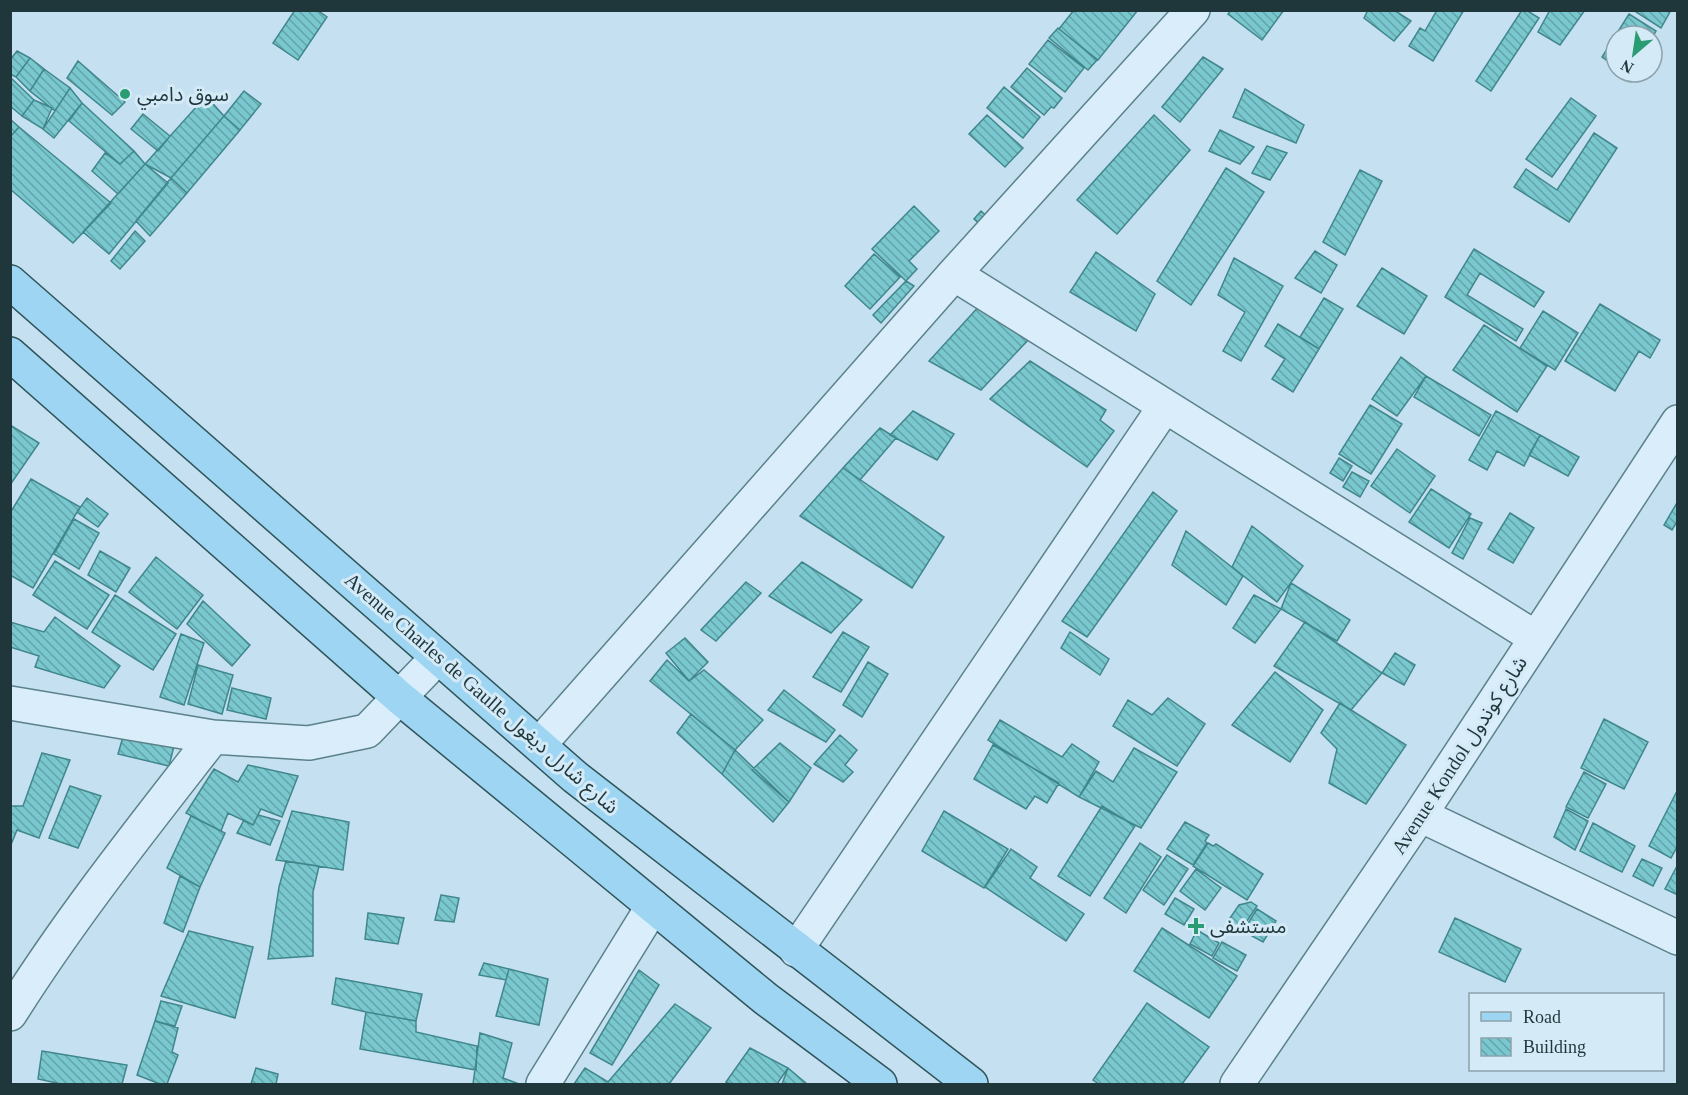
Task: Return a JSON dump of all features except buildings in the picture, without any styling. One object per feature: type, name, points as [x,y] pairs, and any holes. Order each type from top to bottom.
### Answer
[{"type":"main road","name":"Avenue Charles de Gaulle شارع شارل ديغول","points":[[10,282],[575,777],[971,1084]]},
{"type":"main road","points":[[10,354],[400,698],[766,999],[880,1084]]},
{"type":"street","points":[[539,745],[954,274],[1193,10]]},
{"type":"street","points":[[954,274],[1536,638]]},
{"type":"street","points":[[796,950],[1166,406]]},
{"type":"street","name":"Avenue Kondol شارع كوندول","points":[[1237,1084],[1420,815],[1675,431]]},
{"type":"street","points":[[10,703],[213,737],[309,743],[367,731],[438,657]]},
{"type":"street","points":[[10,1014],[92,894],[213,737]]},
{"type":"street","points":[[1420,815],[1677,938]]},
{"type":"street","points":[[543,1084],[652,906]]},
{"type":"place","name":"سوق دامبي","points":[[125,94]]},
{"type":"place","name":"مستشفى","points":[[1196,926]]}]
